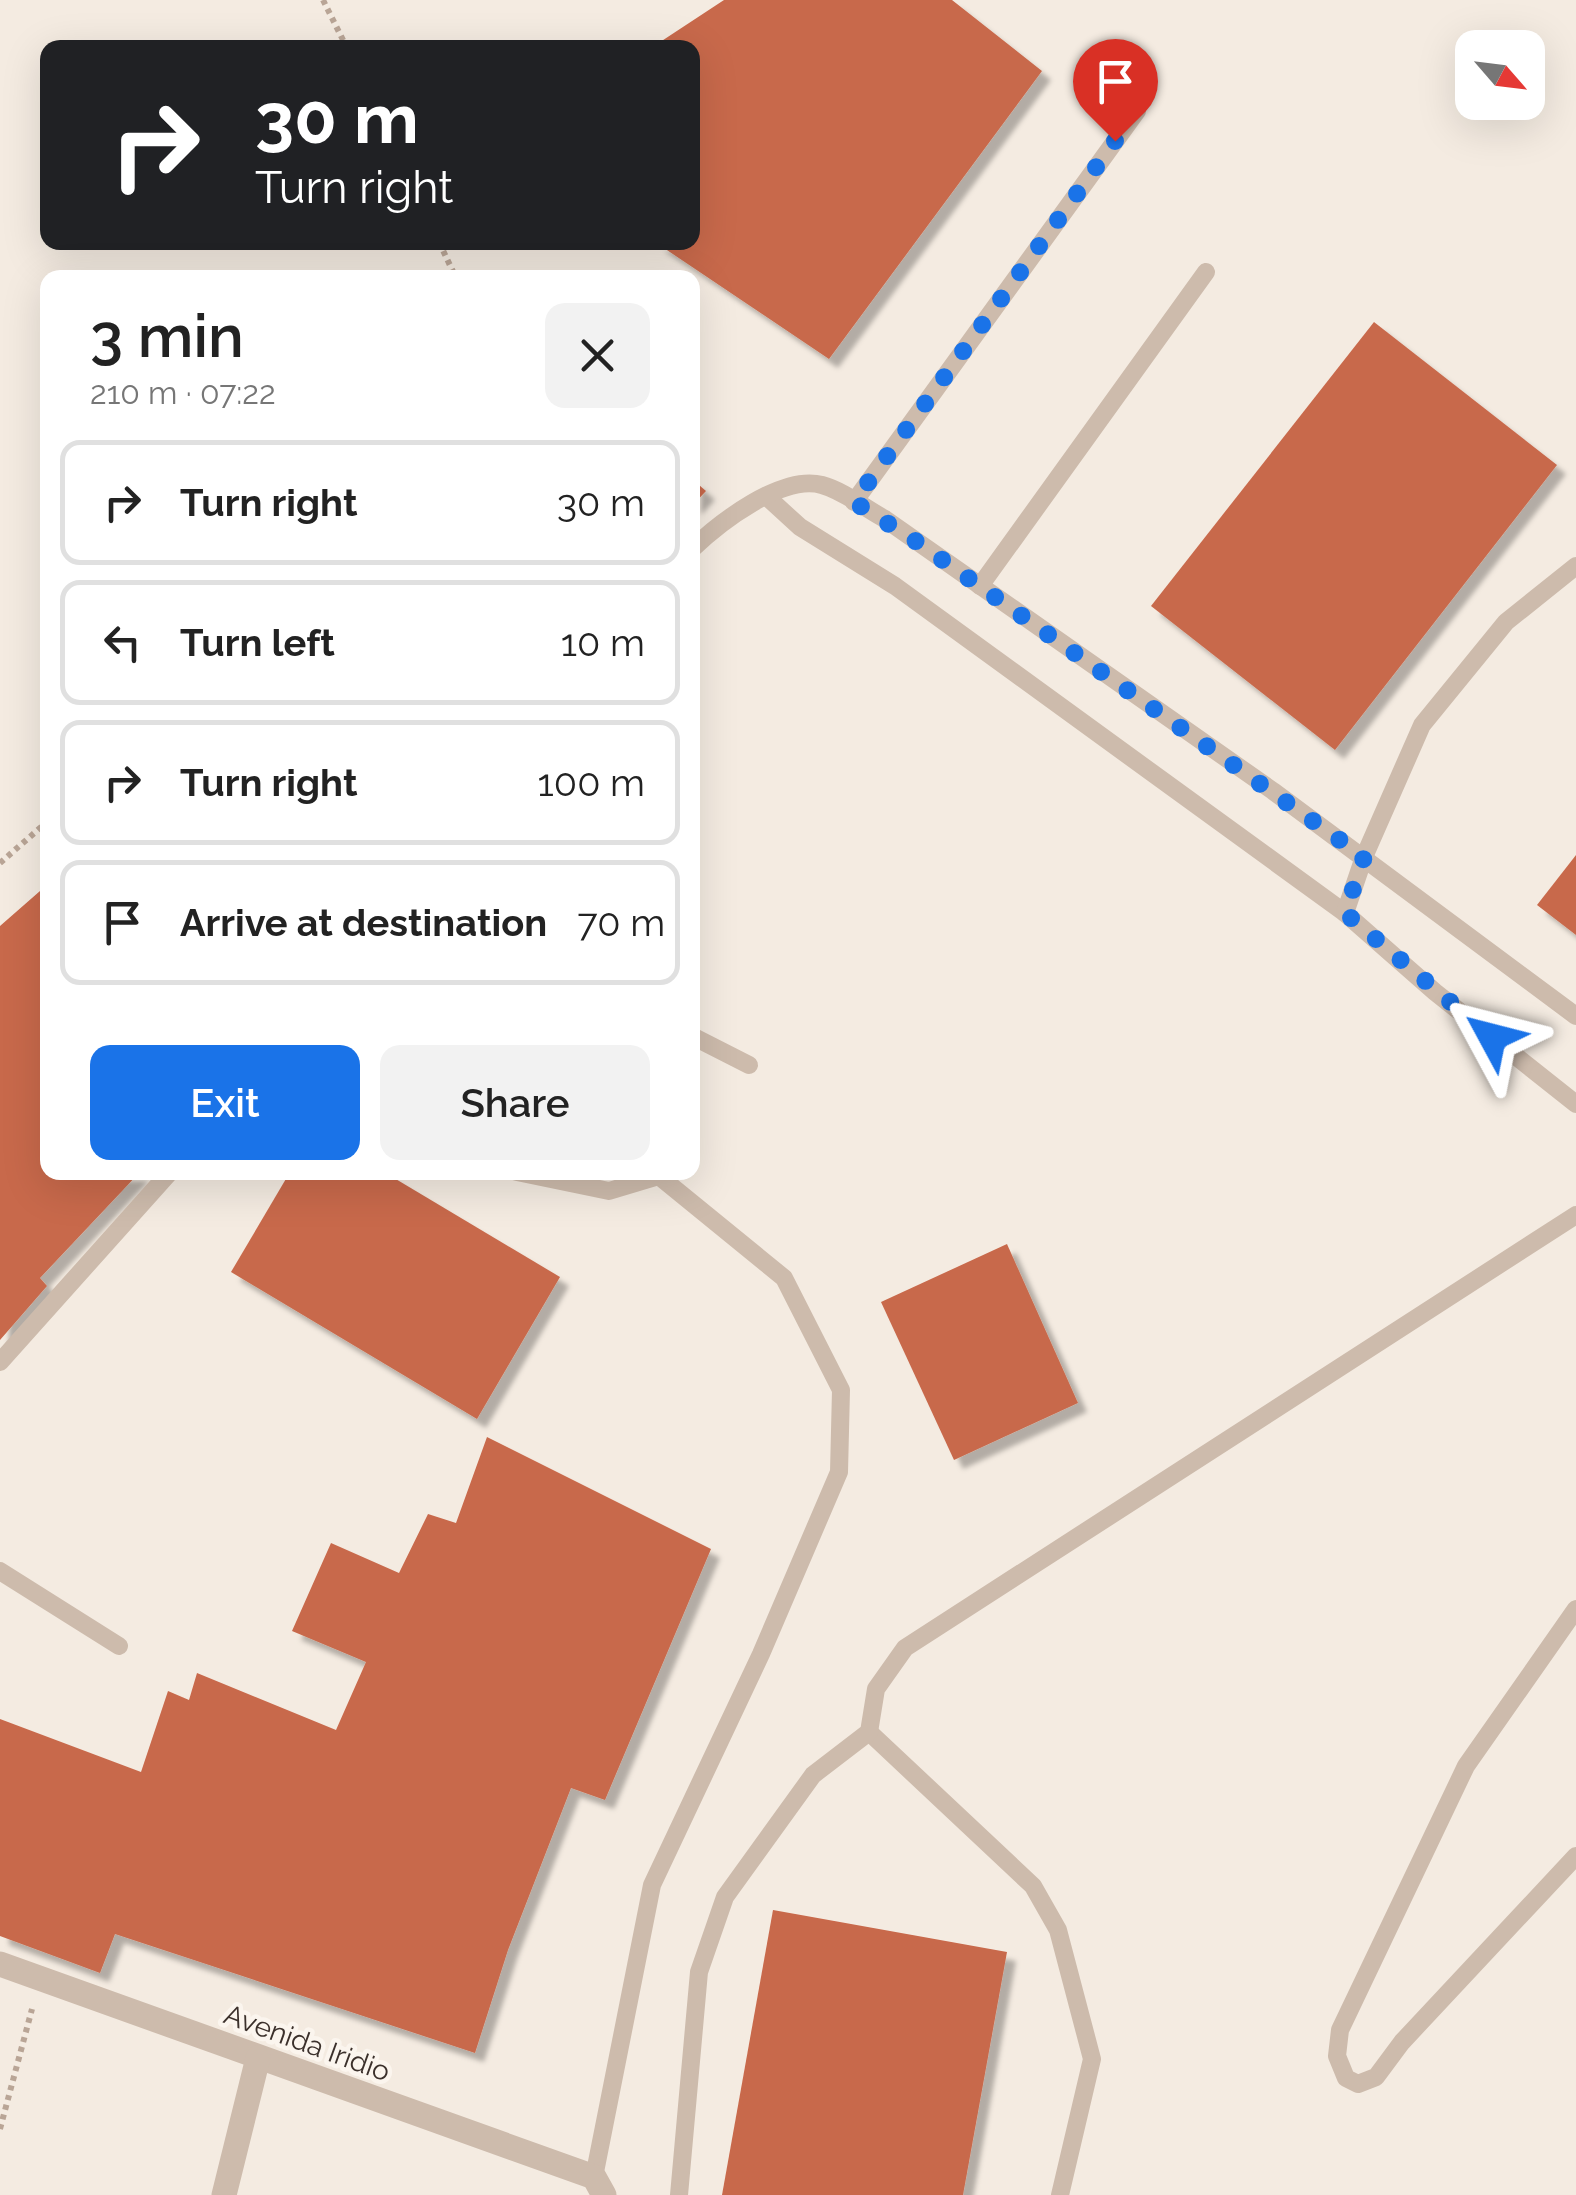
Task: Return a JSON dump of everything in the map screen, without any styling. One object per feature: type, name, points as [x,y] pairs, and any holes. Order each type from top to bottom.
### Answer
[{"type":"street","name":"Avenida Iridio","points":[[0,1964],[599,2186]]},
{"type":"street","points":[[224,2195],[258,2058]]},
{"type":"lane","points":[[854,502],[1137,111]]},
{"type":"lane","points":[[980,586],[1206,272]]},
{"type":"lane","points":[[700,542],[717,525],[766,496],[800,485],[821,485],[854,502],[885,519],[1364,857],[1576,1016]]},
{"type":"lane","points":[[766,496],[800,527],[895,586],[1345,913],[1435,992],[1576,1104]]},
{"type":"lane","points":[[1345,913],[1364,857],[1422,724],[1506,622],[1576,566]]},
{"type":"lane","points":[[700,1040],[749,1065]]},
{"type":"lane","points":[[0,1362],[163,1180]]},
{"type":"lane","points":[[555,1180],[608,1191],[639,1180]]},
{"type":"lane","points":[[599,2186],[652,1885],[761,1654],[839,1472],[842,1390],[784,1278],[663,1180]]},
{"type":"lane","points":[[679,2195],[700,1972],[725,1897],[813,1775],[869,1732],[876,1688],[905,1648],[1576,1215]]},
{"type":"lane","points":[[0,1571],[119,1646]]},
{"type":"lane","points":[[1576,1609],[1466,1766],[1340,2030],[1337,2056],[1346,2078],[1358,2084],[1376,2077],[1402,2042],[1576,1856]]},
{"type":"lane","points":[[869,1732],[1033,1886],[1058,1930],[1092,2059],[1060,2195]]},
{"type":"path","points":[[323,0],[343,40]]},
{"type":"path","points":[[0,862],[40,828]]},
{"type":"path","points":[[0,2129],[40,1978]]},
{"type":"building","points":[[724,0],[952,0],[1042,71],[829,359],[667,250],[700,250],[700,40],[663,40]]},
{"type":"building","points":[[1374,322],[1557,465],[1335,750],[1151,606]]},
{"type":"building","points":[[1576,855],[1576,935],[1537,905]]},
{"type":"building","points":[[40,891],[40,1180],[132,1180],[40,1278],[47,1286],[0,1340],[0,926]]},
{"type":"building","points":[[285,1180],[397,1180],[560,1277],[477,1419],[231,1272]]},
{"type":"building","points":[[1007,1244],[1078,1403],[954,1460],[881,1302]]},
{"type":"building","points":[[487,1437],[711,1549],[605,1800],[571,1788],[508,1950],[475,2053],[115,1934],[100,1973],[0,1936],[0,1719],[141,1772],[168,1691],[189,1700],[197,1673],[336,1730],[366,1662],[292,1631],[331,1543],[399,1573],[428,1514],[456,1523]]},
{"type":"building","points":[[773,1910],[1007,1952],[963,2195],[722,2195]]},
{"type":"route","points":[[1115,141],[854,502],[885,519],[1364,857],[1345,913],[1492,1037]]}]
